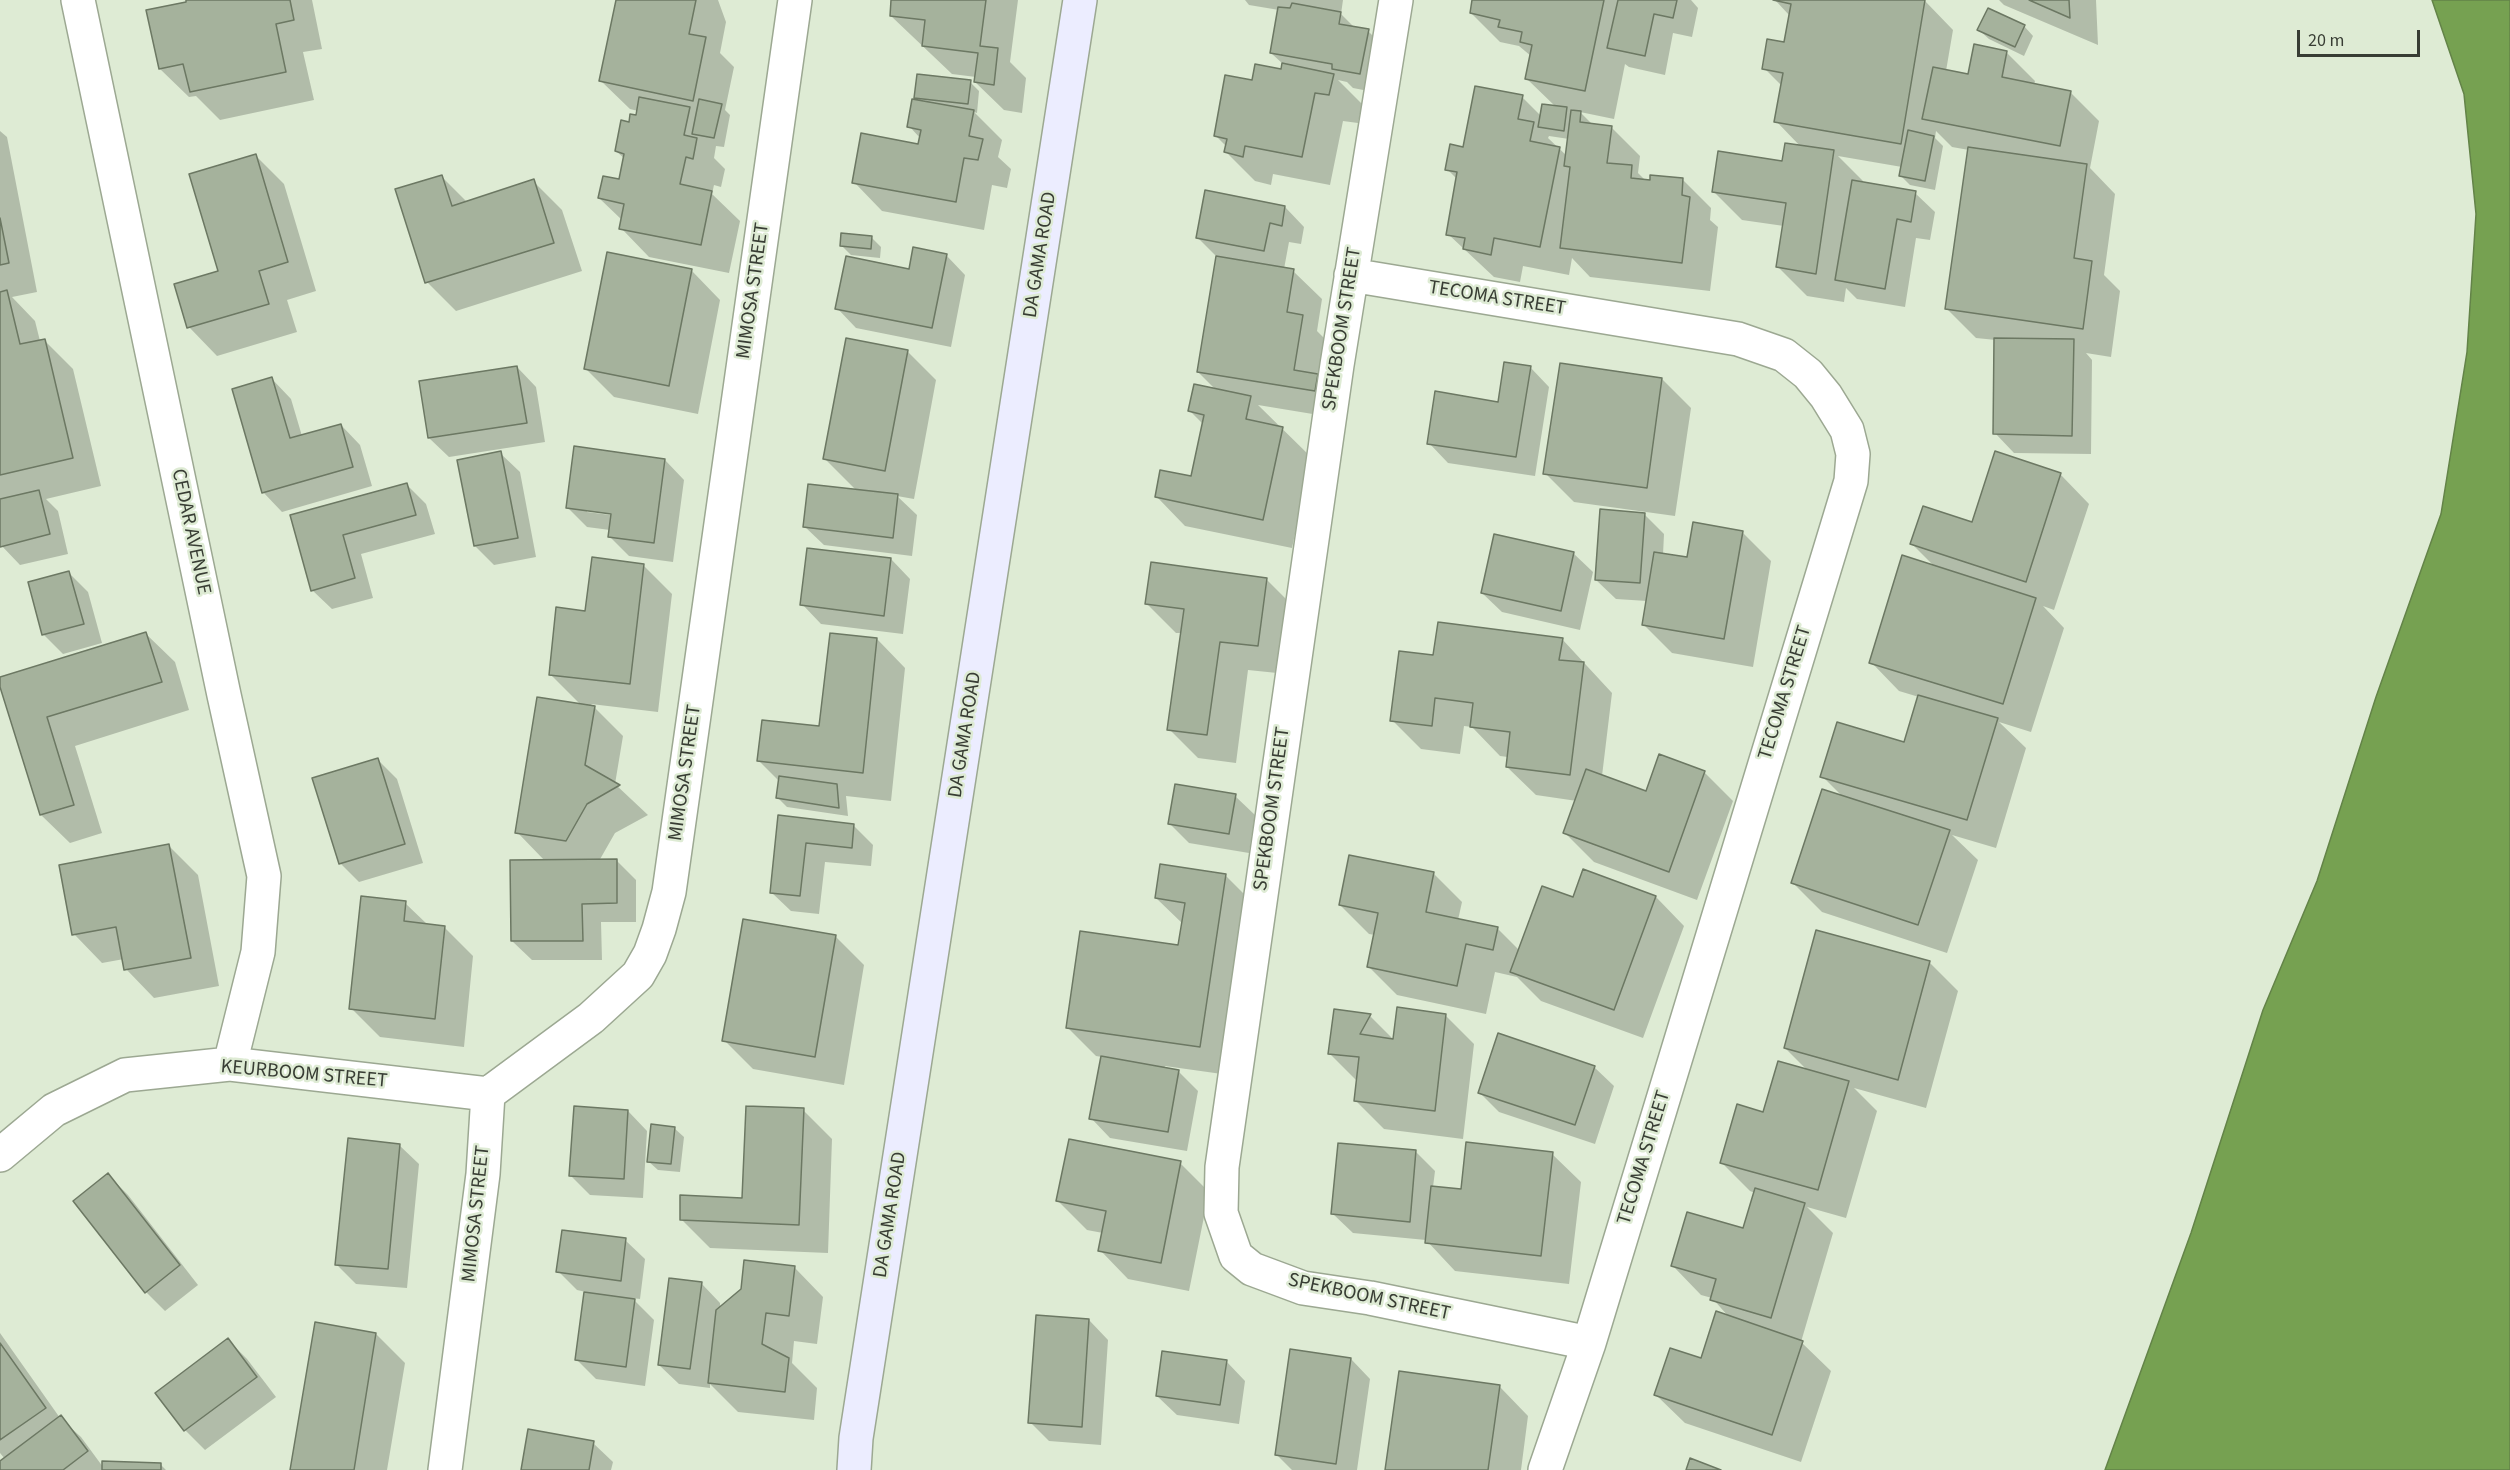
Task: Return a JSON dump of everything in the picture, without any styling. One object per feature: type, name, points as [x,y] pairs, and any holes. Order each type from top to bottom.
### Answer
[{"type":"street","name":"CEDAR AVENUE","points":[[78,0],[264,876],[258,952],[230,1064]]},
{"type":"street","name":"MIMOSA STREET","points":[[445,1470],[483,1174],[488,1094],[591,1018],[638,975],[650,954],[669,892],[795,0]]},
{"type":"street","name":"DA GAMA ROAD","points":[[854,1470],[860,1414],[1080,0]]},
{"type":"street","name":"SPEKBOOM STREET","points":[[1396,0],[1351,275],[1222,1167],[1221,1213],[1236,1256],[1252,1269],[1303,1288],[1370,1298],[1589,1343]]},
{"type":"street","name":"TECOMA STREET","points":[[1351,275],[1738,339],[1784,355],[1808,374],[1826,396],[1847,430],[1851,446],[1851,481],[1589,1343],[1545,1470]]},
{"type":"street","name":"KEURBOOM STREET","points":[[0,1155],[54,1110],[124,1075],[230,1064],[488,1094]]},
{"type":"shaded area","points":[[2432,0],[2510,0],[2510,1470],[2105,1470],[2191,1233],[2263,1010],[2317,881],[2376,697],[2441,514],[2467,352],[2476,214],[2464,94]]},
{"type":"building","points":[[186,0],[290,0],[294,20],[276,24],[286,72],[190,92],[183,64],[159,69],[146,10],[186,2]]},
{"type":"building","points":[[616,0],[696,0],[689,34],[706,37],[693,101],[599,81]]},
{"type":"building","points":[[891,0],[986,0],[980,46],[998,48],[994,85],[974,82],[978,53],[922,46],[925,20],[890,16]]},
{"type":"building","points":[[1472,0],[1604,0],[1585,91],[1525,79],[1532,45],[1520,42],[1522,32],[1498,27],[1500,20],[1470,13]]},
{"type":"building","points":[[1618,0],[1677,0],[1673,18],[1654,14],[1645,56],[1607,48]]},
{"type":"building","points":[[1773,0],[1925,0],[1901,144],[1774,122],[1783,73],[1762,69],[1767,39],[1784,42],[1791,4]]},
{"type":"building","points":[[2029,0],[2069,0],[2070,18]]},
{"type":"building","points":[[1292,3],[1341,12],[1339,24],[1369,29],[1360,74],[1332,69],[1332,64],[1270,53],[1278,7],[1290,8]]},
{"type":"building","points":[[1988,8],[2025,25],[2015,47],[1977,30]]},
{"type":"building","points":[[1974,44],[2007,51],[2002,77],[2071,91],[2060,146],[1922,119],[1933,67],[1968,74]]},
{"type":"building","points":[[1282,63],[1334,74],[1329,95],[1315,93],[1302,157],[1245,146],[1243,157],[1224,152],[1227,139],[1214,136],[1225,75],[1252,80],[1255,64],[1281,69]]},
{"type":"building","points":[[917,74],[971,80],[968,104],[914,98]]},
{"type":"building","points":[[1475,86],[1523,95],[1518,119],[1534,122],[1530,141],[1560,147],[1540,247],[1494,238],[1491,255],[1463,249],[1465,238],[1446,235],[1457,172],[1445,170],[1450,144],[1463,147]]},
{"type":"building","points":[[639,97],[690,107],[684,135],[697,138],[693,159],[686,157],[680,184],[712,191],[701,245],[619,229],[624,204],[598,198],[603,176],[619,179],[624,154],[615,151],[621,120],[629,122],[630,114],[636,115]]},
{"type":"building","points":[[699,99],[722,104],[714,138],[692,134]]},
{"type":"building","points":[[912,99],[974,110],[969,136],[983,139],[978,160],[964,158],[956,202],[852,183],[861,133],[918,144],[921,130],[907,127]]},
{"type":"building","points":[[1542,104],[1567,107],[1564,131],[1538,127]]},
{"type":"building","points":[[1571,110],[1581,111],[1580,122],[1612,126],[1607,163],[1632,165],[1631,178],[1650,180],[1650,175],[1683,178],[1682,195],[1690,197],[1682,263],[1560,248],[1570,167],[1564,166]]},
{"type":"building","points":[[1908,130],[1934,136],[1925,181],[1899,176]]},
{"type":"building","points":[[1785,143],[1834,150],[1816,274],[1776,267],[1786,203],[1712,192],[1718,151],[1782,161]]},
{"type":"building","points":[[1968,147],[2087,164],[2074,258],[2092,261],[2083,329],[1945,309]]},
{"type":"building","points":[[256,154],[288,262],[259,271],[269,304],[187,328],[174,284],[218,271],[189,174]]},
{"type":"building","points":[[442,175],[452,206],[534,179],[554,243],[425,283],[395,189]]},
{"type":"building","points":[[1852,180],[1916,191],[1911,222],[1897,219],[1885,289],[1835,280]]},
{"type":"building","points":[[1205,190],[1285,206],[1282,226],[1270,223],[1264,251],[1196,238]]},
{"type":"building","points":[[0,218],[9,263],[0,265]]},
{"type":"building","points":[[841,233],[872,236],[871,249],[840,246]]},
{"type":"building","points":[[913,247],[947,254],[932,328],[835,309],[846,256],[909,269]]},
{"type":"building","points":[[607,252],[692,269],[669,386],[584,369]]},
{"type":"building","points":[[1216,256],[1294,269],[1287,312],[1303,315],[1294,370],[1318,374],[1315,391],[1197,372]]},
{"type":"building","points":[[7,290],[20,344],[45,339],[73,458],[0,475],[0,292]]},
{"type":"building","points":[[846,338],[908,350],[885,471],[823,459]]},
{"type":"building","points":[[1994,338],[2074,339],[2072,436],[1993,434]]},
{"type":"building","points":[[1504,362],[1531,366],[1516,457],[1427,444],[1435,391],[1498,402]]},
{"type":"building","points":[[1560,363],[1662,378],[1647,488],[1543,474]]},
{"type":"building","points":[[517,366],[527,423],[428,438],[419,381]]},
{"type":"building","points":[[272,377],[290,438],[341,424],[353,467],[262,493],[232,389]]},
{"type":"building","points":[[1194,384],[1251,396],[1246,419],[1283,427],[1263,520],[1155,497],[1160,470],[1191,476],[1204,415],[1188,411]]},
{"type":"building","points":[[574,446],[665,459],[654,543],[608,537],[611,514],[566,508]]},
{"type":"building","points":[[501,451],[518,538],[474,546],[457,460]]},
{"type":"building","points":[[1995,451],[2061,473],[2026,582],[1910,544],[1923,506],[1972,522]]},
{"type":"building","points":[[407,483],[416,515],[343,535],[355,578],[311,591],[290,515]]},
{"type":"building","points":[[808,484],[898,494],[893,538],[803,527]]},
{"type":"building","points":[[39,490],[50,534],[0,547],[0,499]]},
{"type":"building","points":[[1600,509],[1645,513],[1640,583],[1595,580]]},
{"type":"building","points":[[1693,522],[1743,531],[1724,639],[1642,625],[1654,552],[1687,557]]},
{"type":"building","points":[[1494,534],[1574,552],[1561,611],[1481,593]]},
{"type":"building","points":[[807,548],[891,558],[884,616],[800,605]]},
{"type":"building","points":[[1902,555],[2036,598],[2003,704],[1869,663]]},
{"type":"building","points":[[592,557],[644,564],[630,684],[549,675],[556,607],[585,611]]},
{"type":"building","points":[[1151,562],[1267,578],[1258,646],[1220,642],[1207,735],[1167,730],[1184,609],[1145,604]]},
{"type":"building","points":[[69,571],[84,624],[42,635],[28,582]]},
{"type":"building","points":[[1438,622],[1563,638],[1559,660],[1584,662],[1570,775],[1506,767],[1510,732],[1470,727],[1473,703],[1435,698],[1432,726],[1390,721],[1399,651],[1433,655]]},
{"type":"building","points":[[146,632],[162,682],[47,717],[74,805],[40,815],[0,687],[0,677]]},
{"type":"building","points":[[830,633],[877,638],[863,773],[757,761],[762,720],[819,726]]},
{"type":"building","points":[[1918,695],[1998,718],[1967,820],[1820,777],[1837,722],[1904,742]]},
{"type":"building","points":[[537,697],[595,706],[585,765],[620,785],[587,804],[566,841],[515,833]]},
{"type":"building","points":[[1659,754],[1705,771],[1669,872],[1563,833],[1586,769],[1646,791]]},
{"type":"building","points":[[378,758],[405,844],[339,864],[312,778]]},
{"type":"building","points":[[779,776],[837,784],[839,808],[776,798]]},
{"type":"building","points":[[1175,784],[1236,794],[1229,834],[1168,824]]},
{"type":"building","points":[[1822,789],[1950,830],[1918,925],[1791,883]]},
{"type":"building","points":[[778,815],[854,824],[852,848],[806,843],[800,896],[770,893]]},
{"type":"building","points":[[169,844],[191,958],[124,970],[116,927],[72,935],[59,865]]},
{"type":"building","points":[[1349,855],[1434,872],[1426,912],[1498,927],[1493,950],[1466,944],[1457,986],[1367,967],[1378,913],[1339,905]]},
{"type":"building","points":[[617,859],[617,903],[582,904],[583,941],[511,941],[510,860]]},
{"type":"building","points":[[1160,864],[1226,874],[1200,1047],[1066,1028],[1080,931],[1178,945],[1185,903],[1155,898]]},
{"type":"building","points":[[1583,869],[1656,896],[1614,1010],[1510,972],[1542,886],[1573,897]]},
{"type":"building","points":[[361,896],[406,901],[404,921],[445,926],[435,1019],[349,1009]]},
{"type":"building","points":[[743,919],[836,935],[815,1057],[722,1041]]},
{"type":"building","points":[[1816,930],[1930,961],[1898,1080],[1784,1048]]},
{"type":"building","points":[[1397,1007],[1446,1014],[1435,1111],[1354,1101],[1359,1057],[1328,1054],[1334,1009],[1371,1014],[1360,1034],[1393,1039]]},
{"type":"building","points":[[1498,1033],[1595,1066],[1575,1125],[1478,1093]]},
{"type":"building","points":[[1101,1056],[1179,1070],[1168,1132],[1089,1119]]},
{"type":"building","points":[[1778,1061],[1849,1081],[1818,1190],[1720,1163],[1737,1104],[1763,1112]]},
{"type":"building","points":[[574,1106],[628,1110],[624,1179],[569,1176]]},
{"type":"building","points":[[746,1106],[804,1108],[799,1225],[680,1220],[680,1195],[742,1198]]},
{"type":"building","points":[[651,1124],[675,1127],[671,1164],[647,1162]]},
{"type":"building","points":[[348,1138],[400,1144],[388,1269],[335,1265]]},
{"type":"building","points":[[1069,1139],[1181,1161],[1161,1263],[1098,1251],[1106,1211],[1056,1201]]},
{"type":"building","points":[[1466,1142],[1553,1152],[1541,1256],[1425,1243],[1431,1186],[1461,1189]]},
{"type":"building","points":[[1338,1143],[1416,1150],[1410,1222],[1331,1214]]},
{"type":"building","points":[[108,1173],[180,1265],[145,1293],[73,1201]]},
{"type":"building","points":[[1755,1188],[1805,1203],[1771,1318],[1710,1300],[1716,1279],[1671,1266],[1687,1212],[1743,1228]]},
{"type":"building","points":[[562,1230],[626,1238],[621,1281],[556,1272]]},
{"type":"building","points":[[744,1260],[795,1266],[789,1316],[766,1313],[762,1344],[789,1358],[785,1392],[708,1383],[716,1310],[741,1289]]},
{"type":"building","points":[[669,1278],[702,1282],[690,1369],[658,1365]]},
{"type":"building","points":[[584,1292],[635,1299],[626,1367],[575,1360]]},
{"type":"building","points":[[1716,1311],[1803,1341],[1772,1435],[1654,1395],[1670,1348],[1701,1358]]},
{"type":"building","points":[[1036,1315],[1089,1319],[1082,1427],[1028,1423]]},
{"type":"building","points":[[315,1322],[376,1333],[354,1470],[290,1470]]},
{"type":"building","points":[[228,1338],[257,1377],[184,1431],[155,1393]]},
{"type":"building","points":[[0,1343],[46,1408],[0,1440]]},
{"type":"building","points":[[1290,1349],[1351,1358],[1336,1464],[1275,1455]]},
{"type":"building","points":[[1162,1351],[1227,1360],[1220,1405],[1156,1396]]},
{"type":"building","points":[[1399,1371],[1500,1385],[1488,1470],[1385,1470]]},
{"type":"building","points":[[61,1415],[88,1451],[63,1470],[0,1470],[0,1461]]},
{"type":"building","points":[[528,1429],[594,1441],[589,1470],[521,1470]]},
{"type":"building","points":[[1690,1458],[1721,1470],[1686,1470]]},
{"type":"building","points":[[102,1461],[161,1463],[161,1470],[102,1470]]}]
